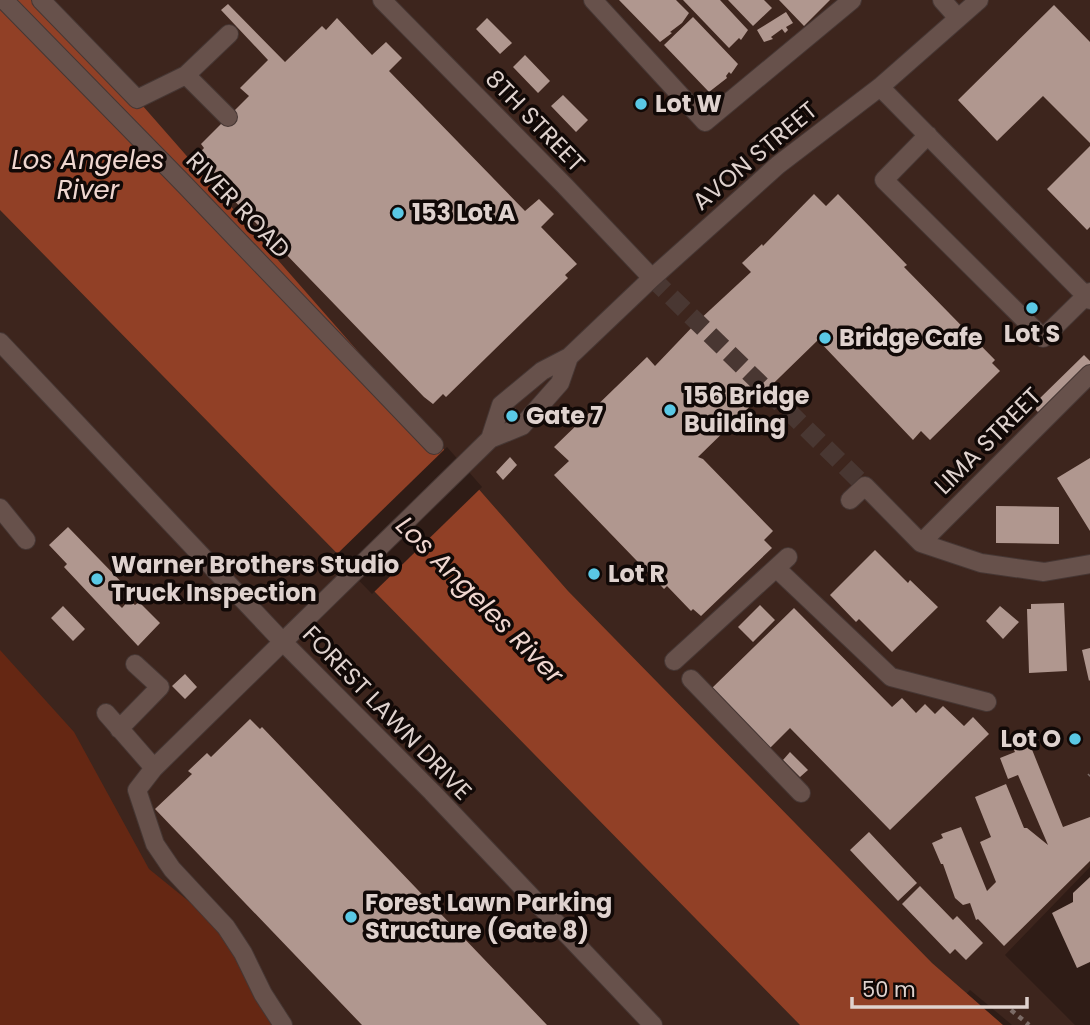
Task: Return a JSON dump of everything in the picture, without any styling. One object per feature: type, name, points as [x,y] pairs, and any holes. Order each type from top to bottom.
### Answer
[{"type":"street","name":"RIVER ROAD","points":[[4,0],[434,445]]},
{"type":"street","points":[[41,0],[137,99],[186,75],[229,34]]},
{"type":"street","name":"8TH STREET","points":[[382,0],[564,184],[652,278]]},
{"type":"street","points":[[593,0],[705,122],[852,0]]},
{"type":"street","points":[[942,0],[958,18]]},
{"type":"street","name":"AVON STREET","points":[[490,439],[500,405],[542,371],[569,357],[778,165],[880,87],[979,0]]},
{"type":"street","points":[[186,75],[228,117]]},
{"type":"street","points":[[880,87],[928,135],[1089,296],[1043,338],[884,180],[928,135]]},
{"type":"street","name":"FOREST LAWN DRIVE","points":[[0,342],[282,640],[653,1025]]},
{"type":"street","name":"AVON STREET","points":[[283,1025],[226,927],[172,869],[155,844],[137,790],[154,768],[282,640],[490,439],[522,426],[560,383],[569,357]]},
{"type":"street","name":"LIMA STREET","points":[[921,543],[1090,374]]},
{"type":"street","points":[[850,500],[865,486],[921,543],[981,563],[1044,572],[1090,564]]},
{"type":"street","points":[[0,508],[26,540]]},
{"type":"street","points":[[674,661],[782,562],[891,677],[987,702]]},
{"type":"street","points":[[119,729],[160,687],[135,664]]},
{"type":"street","points":[[691,679],[802,793]]},
{"type":"street","points":[[106,713],[154,768]]},
{"type":"path","points":[[1011,1010],[1029,1025]]},
{"type":"shaded area","points":[[0,0],[1090,0],[1090,867],[1005,955],[1075,1025],[1012,1025],[970,990],[935,1025],[230,1025],[0,698]]},
{"type":"shaded area","points":[[0,650],[74,732],[149,869],[218,925],[275,1025],[0,1025]]},
{"type":"water","name":"Los Angeles River","points":[[0,0],[50,0],[568,591],[932,963],[1003,1025],[800,1025],[0,210]]},
{"type":"pier","points":[[447,447],[482,487],[372,594],[335,556]]},
{"type":"building","points":[[619,0],[676,0],[689,13],[682,23],[670,32],[672,33],[660,42]]},
{"type":"building","points":[[683,0],[720,0],[748,30],[741,40],[739,38],[729,48]]},
{"type":"building","points":[[728,0],[764,0],[772,8],[753,26]]},
{"type":"building","points":[[779,0],[830,0],[804,26]]},
{"type":"building","name":"153 Lot A","points":[[228,4],[285,62],[322,26],[326,30],[337,18],[372,55],[386,42],[402,58],[389,71],[525,211],[539,199],[554,214],[541,227],[577,264],[565,275],[568,278],[446,397],[443,394],[433,404],[194,159],[204,148],[201,144],[249,96],[240,88],[268,60],[221,10]]},
{"type":"building","points":[[1054,5],[1090,42],[1090,143],[1043,96],[997,141],[958,100]]},
{"type":"building","points":[[786,12],[793,23],[786,27],[788,30],[785,33],[782,29],[771,37],[773,39],[764,42],[757,30]]},
{"type":"building","points":[[693,17],[738,64],[731,74],[729,72],[727,78],[709,92],[664,45]]},
{"type":"building","points":[[487,18],[512,43],[500,54],[476,29]]},
{"type":"building","points":[[525,55],[550,81],[538,93],[513,67]]},
{"type":"building","points":[[563,95],[588,120],[576,132],[551,106]]},
{"type":"building","points":[[1090,146],[1090,227],[1087,230],[1047,189]]},
{"type":"building","name":"156 Bridge Building","points":[[814,194],[826,206],[838,194],[907,265],[904,267],[995,360],[992,363],[1000,371],[930,440],[921,431],[913,440],[818,340],[698,457],[773,531],[764,540],[772,548],[701,616],[693,609],[691,611],[667,586],[664,589],[554,475],[569,461],[554,447],[647,357],[655,366],[751,272],[742,263],[762,244],[763,246]]},
{"type":"building","points":[[1084,355],[1090,361],[1090,368],[1040,414],[1035,409],[1040,404],[1037,401]]},
{"type":"building","name":"Gate 7","points":[[515,408],[520,414],[510,424],[505,418]]},
{"type":"building","points":[[510,457],[517,465],[503,480],[496,472]]},
{"type":"building","points":[[1090,458],[1090,531],[1057,478]]},
{"type":"building","points":[[996,506],[1059,507],[1059,544],[996,543]]},
{"type":"building","name":"Warner Brothers Studio Truck Inspection","points":[[68,527],[131,592],[118,604],[122,608],[129,600],[135,605],[139,602],[160,623],[138,646],[64,567],[67,564],[49,545]]},
{"type":"building","points":[[875,550],[908,583],[910,580],[938,607],[892,652],[859,619],[856,622],[830,595]]},
{"type":"building","points":[[1064,603],[1067,671],[1029,673],[1027,609],[1031,609],[1031,604]]},
{"type":"building","points":[[760,605],[775,620],[753,642],[738,627]]},
{"type":"building","points":[[63,606],[85,629],[73,641],[51,618]]},
{"type":"building","points":[[1000,606],[1019,622],[1003,639],[986,621]]},
{"type":"building","points":[[794,608],[892,707],[902,698],[916,713],[925,704],[935,714],[943,706],[964,726],[973,717],[989,734],[890,830],[790,728],[769,749],[711,689]]},
{"type":"building","points":[[1090,648],[1090,680],[1089,681],[1082,650]]},
{"type":"building","points":[[185,674],[197,687],[185,699],[172,686]]},
{"type":"building","name":"Forest Lawn Parking Structure (Gate 8)","points":[[250,719],[260,729],[262,727],[547,1025],[362,1025],[155,809],[192,774],[188,771],[207,753],[211,757]]},
{"type":"building","points":[[1029,742],[1063,827],[1090,817],[1090,861],[1004,946],[976,920],[970,903],[963,905],[955,898],[932,843],[943,838],[941,834],[961,827],[987,891],[996,882],[980,842],[991,837],[975,797],[1006,784],[1024,828],[1048,845],[1018,775],[1008,779],[1000,758],[1015,752],[1013,748]]},
{"type":"building","points":[[790,752],[808,770],[800,777],[783,760]]},
{"type":"building","points":[[869,832],[917,883],[898,901],[850,850]]},
{"type":"building","points":[[1090,877],[1090,962],[1077,968],[1052,913],[1073,902],[1073,893]]},
{"type":"building","points":[[920,886],[953,920],[957,916],[983,943],[966,960],[955,949],[950,954],[902,904]]},
{"type":"tunnel","points":[[652,278],[865,486]]},
{"type":"place","name":"Lot W","points":[[641,104]]},
{"type":"place","name":"153 Lot A","points":[[398,213]]},
{"type":"place","name":"Lot S","points":[[1032,308]]},
{"type":"place","name":"Bridge Cafe","points":[[825,338]]},
{"type":"place","name":"156 Bridge Building","points":[[670,410]]},
{"type":"place","name":"Gate 7","points":[[512,416]]},
{"type":"place","name":"Lot R","points":[[594,574]]},
{"type":"place","name":"Warner Brothers Studio Truck Inspection","points":[[97,579]]},
{"type":"place","name":"Lot O","points":[[1075,739]]},
{"type":"place","name":"Forest Lawn Parking Structure (Gate 8)","points":[[351,917]]}]
